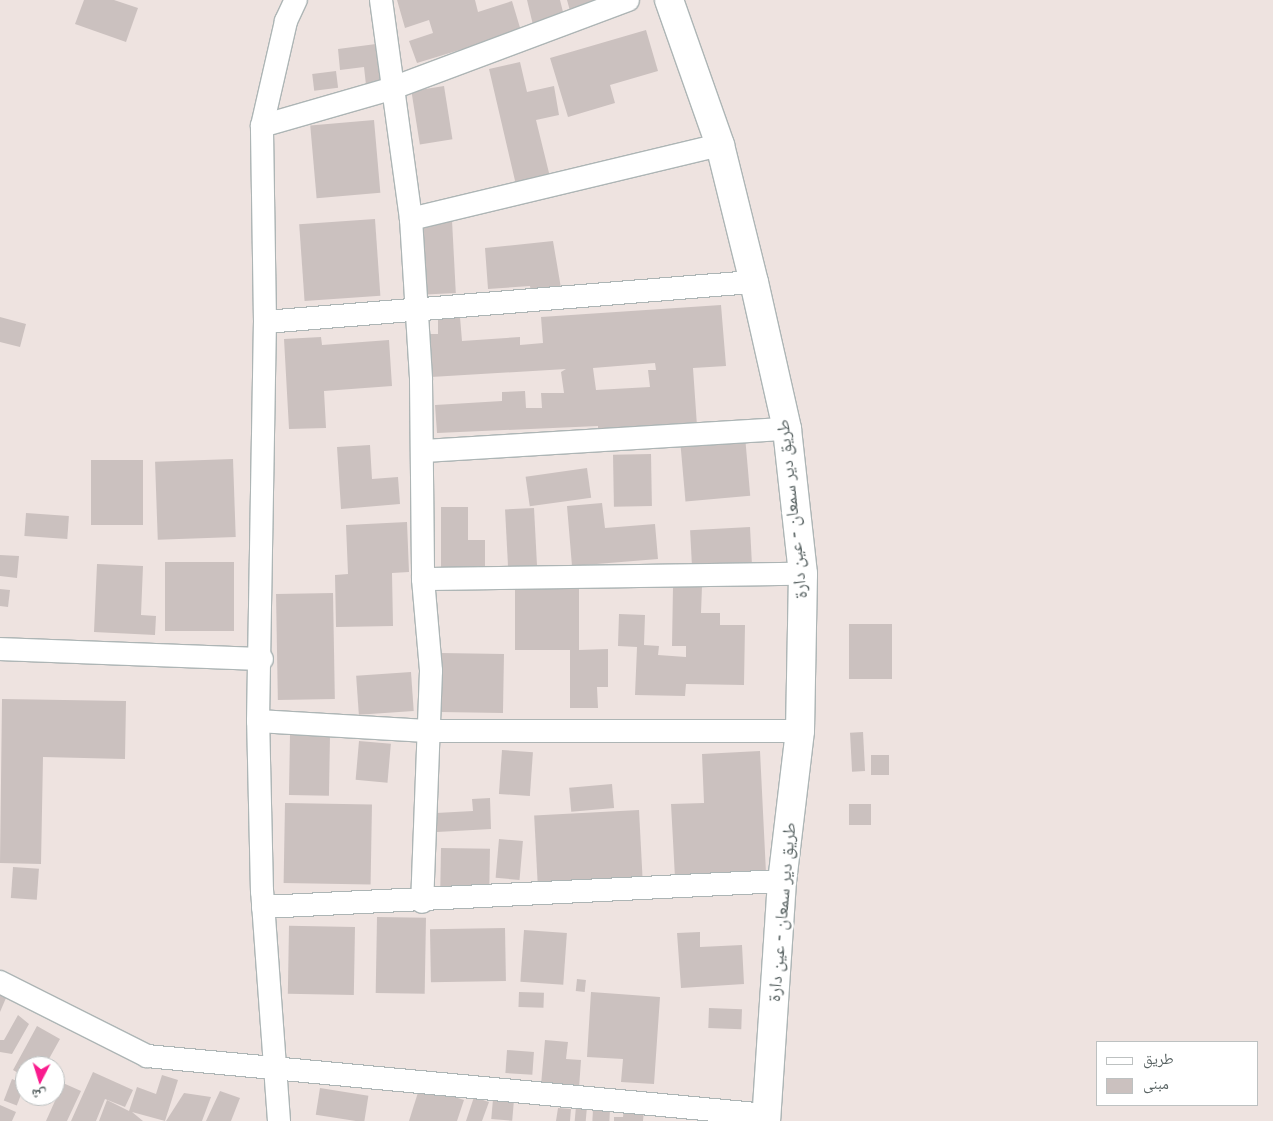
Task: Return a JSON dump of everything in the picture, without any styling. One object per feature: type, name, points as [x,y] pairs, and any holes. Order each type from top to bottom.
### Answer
[{"type":"main road","name":"طريق دير سمعان - عين دارة","points":[[669,0],[720,145],[754,282],[787,429],[802,574],[800,731],[782,881],[767,1118]]},
{"type":"street","points":[[279,1121],[264,907],[258,721],[262,659],[264,322],[262,126],[286,21],[296,0]]},
{"type":"street","points":[[381,0],[390,89],[411,219],[413,309],[423,451],[423,579],[430,671],[422,902]]},
{"type":"street","points":[[262,126],[390,89],[628,0]]},
{"type":"street","points":[[411,219],[720,145]]},
{"type":"street","points":[[264,322],[754,282]]},
{"type":"street","points":[[423,451],[787,429]]},
{"type":"street","points":[[423,579],[802,574]]},
{"type":"street","points":[[0,649],[262,659]]},
{"type":"street","points":[[258,721],[427,732],[800,731]]},
{"type":"street","points":[[264,907],[422,902],[782,881]]},
{"type":"street","points":[[0,982],[147,1056],[767,1118]]},
{"type":"building","points":[[84,0],[114,0],[138,8],[126,42],[75,24]]},
{"type":"building","points":[[397,0],[475,0],[478,12],[512,1],[521,31],[417,63],[409,41],[433,33],[429,20],[405,28]]},
{"type":"building","points":[[527,0],[560,0],[564,16],[533,25]]},
{"type":"building","points":[[567,0],[606,0],[570,11]]},
{"type":"building","points":[[646,30],[658,71],[610,85],[615,103],[568,117],[550,58]]},
{"type":"building","points":[[376,44],[381,83],[366,85],[364,67],[340,70],[338,49]]},
{"type":"building","points":[[520,62],[527,92],[554,86],[559,115],[536,120],[550,177],[516,185],[489,69]]},
{"type":"building","points":[[336,71],[338,88],[314,91],[312,74]]},
{"type":"building","points":[[444,86],[452,139],[420,144],[411,91]]},
{"type":"building","points":[[374,120],[380,193],[317,198],[310,126]]},
{"type":"building","points":[[375,219],[380,296],[305,301],[299,224]]},
{"type":"building","points":[[452,220],[456,293],[426,294],[422,222]]},
{"type":"building","points":[[553,241],[561,288],[531,293],[530,286],[488,289],[485,248]]},
{"type":"building","points":[[721,305],[726,366],[693,368],[697,426],[598,432],[598,426],[437,433],[435,405],[502,401],[502,392],[525,391],[526,408],[542,408],[541,393],[564,393],[561,372],[566,369],[431,377],[428,334],[438,334],[438,318],[460,317],[462,341],[520,337],[520,345],[543,343],[541,317]],"holes":[[[655,363],[656,370],[648,370],[650,387],[596,390],[593,368]]]},
{"type":"building","points":[[0,317],[26,324],[20,347],[0,342]]},
{"type":"building","points":[[321,337],[322,345],[389,340],[392,386],[324,391],[326,428],[289,429],[284,339]]},
{"type":"building","points":[[745,436],[750,496],[685,501],[680,442]]},
{"type":"building","points":[[370,445],[372,479],[398,477],[400,504],[341,509],[337,447]]},
{"type":"building","points":[[651,454],[652,506],[614,507],[613,455]]},
{"type":"building","points":[[233,459],[236,537],[158,540],[155,462]]},
{"type":"building","points":[[91,460],[143,460],[143,525],[91,525]]},
{"type":"building","points":[[587,468],[591,498],[530,506],[526,477]]},
{"type":"building","points":[[602,503],[605,528],[655,524],[658,559],[572,566],[567,506]]},
{"type":"building","points":[[441,507],[468,507],[468,540],[485,540],[485,569],[441,569]]},
{"type":"building","points":[[534,508],[537,566],[508,567],[505,510]]},
{"type":"building","points":[[26,513],[69,516],[67,539],[24,536]]},
{"type":"building","points":[[407,522],[409,572],[392,573],[393,626],[336,627],[335,575],[348,574],[346,525]]},
{"type":"building","points":[[750,527],[752,566],[692,569],[690,530]]},
{"type":"building","points":[[0,555],[19,556],[17,578],[0,576]]},
{"type":"building","points":[[165,562],[234,562],[234,631],[165,631]]},
{"type":"building","points":[[97,564],[143,566],[141,615],[156,616],[155,635],[94,632]]},
{"type":"building","points":[[673,586],[702,586],[701,613],[720,613],[720,625],[745,625],[744,685],[686,684],[685,696],[635,695],[637,647],[618,646],[619,614],[645,615],[644,645],[659,646],[658,655],[686,657],[686,646],[672,646]]},
{"type":"building","points":[[515,588],[579,588],[579,650],[608,649],[608,687],[597,687],[598,708],[570,708],[570,650],[515,650]]},
{"type":"building","points":[[0,589],[10,590],[8,607],[0,606]]},
{"type":"building","points":[[333,593],[335,699],[278,700],[276,594]]},
{"type":"building","points":[[849,624],[892,624],[892,679],[849,679]]},
{"type":"building","points":[[441,653],[504,654],[503,713],[440,712]]},
{"type":"building","points":[[411,672],[414,711],[359,715],[356,676]]},
{"type":"building","points":[[2,699],[126,701],[125,759],[43,757],[41,864],[0,863]]},
{"type":"building","points":[[863,732],[865,771],[852,772],[850,733]]},
{"type":"building","points":[[290,735],[330,736],[329,796],[289,795]]},
{"type":"building","points":[[359,741],[391,744],[387,783],[356,780]]},
{"type":"building","points":[[502,750],[533,752],[530,796],[499,794]]},
{"type":"building","points":[[760,751],[766,873],[675,878],[671,804],[704,803],[702,754]]},
{"type":"building","points":[[871,755],[889,755],[889,775],[871,775]]},
{"type":"building","points":[[612,784],[614,808],[571,812],[569,788]]},
{"type":"building","points":[[490,798],[491,829],[437,832],[436,813],[473,811],[472,799]]},
{"type":"building","points":[[285,803],[372,805],[371,885],[284,883]]},
{"type":"building","points":[[849,804],[871,804],[871,825],[849,825]]},
{"type":"building","points":[[639,810],[643,877],[538,882],[534,815]]},
{"type":"building","points":[[499,839],[523,841],[520,880],[496,878]]},
{"type":"building","points":[[441,848],[490,849],[489,893],[440,892]]},
{"type":"building","points":[[13,867],[39,869],[37,900],[11,898]]},
{"type":"building","points":[[377,917],[426,918],[425,994],[376,993]]},
{"type":"building","points":[[289,926],[355,927],[354,995],[288,994]]},
{"type":"building","points":[[505,928],[506,981],[431,982],[430,929]]},
{"type":"building","points":[[524,930],[567,933],[563,985],[520,982]]},
{"type":"building","points":[[700,932],[700,947],[742,945],[744,984],[681,988],[677,933]]},
{"type":"building","points":[[577,979],[586,980],[585,992],[576,991]]},
{"type":"building","points":[[519,992],[544,993],[543,1008],[518,1007]]},
{"type":"building","points":[[591,992],[660,997],[654,1084],[621,1082],[623,1059],[587,1057]]},
{"type":"building","points":[[0,995],[6,998],[0,1012]]},
{"type":"building","points":[[709,1008],[742,1009],[741,1029],[708,1028]]},
{"type":"building","points":[[18,1015],[29,1024],[12,1054],[0,1052],[0,1040],[4,1040]]},
{"type":"building","points":[[37,1026],[60,1039],[51,1056],[21,1056]]},
{"type":"building","points":[[545,1040],[568,1042],[566,1059],[581,1060],[579,1088],[541,1085]]},
{"type":"building","points":[[507,1050],[534,1052],[532,1075],[505,1073]]},
{"type":"building","points":[[93,1072],[133,1090],[125,1107],[105,1099],[96,1121],[71,1121]]},
{"type":"building","points":[[162,1075],[178,1080],[165,1121],[132,1112],[143,1121],[99,1121],[107,1100],[129,1111],[137,1087],[156,1094]]},
{"type":"building","points":[[12,1079],[15,1080],[15,1105],[4,1100]]},
{"type":"building","points":[[65,1084],[81,1091],[67,1121],[46,1121],[53,1106],[65,1106]]},
{"type":"building","points":[[420,1086],[464,1100],[457,1121],[409,1121]]},
{"type":"building","points":[[320,1088],[368,1096],[364,1121],[316,1115]]},
{"type":"building","points":[[220,1091],[240,1098],[231,1121],[206,1121]]},
{"type":"building","points":[[184,1093],[211,1097],[202,1121],[166,1121]]},
{"type":"building","points":[[474,1097],[489,1102],[482,1121],[466,1121]]},
{"type":"building","points":[[493,1099],[514,1101],[512,1121],[491,1119]]},
{"type":"building","points":[[0,1105],[16,1112],[12,1121],[0,1121]]},
{"type":"building","points":[[576,1106],[587,1107],[586,1121],[575,1121]]},
{"type":"building","points":[[558,1108],[571,1109],[570,1121],[556,1121]]},
{"type":"building","points":[[593,1109],[610,1110],[609,1121],[592,1121]]},
{"type":"building","points":[[624,1109],[644,1111],[643,1121],[614,1121],[614,1117],[623,1117]]}]
